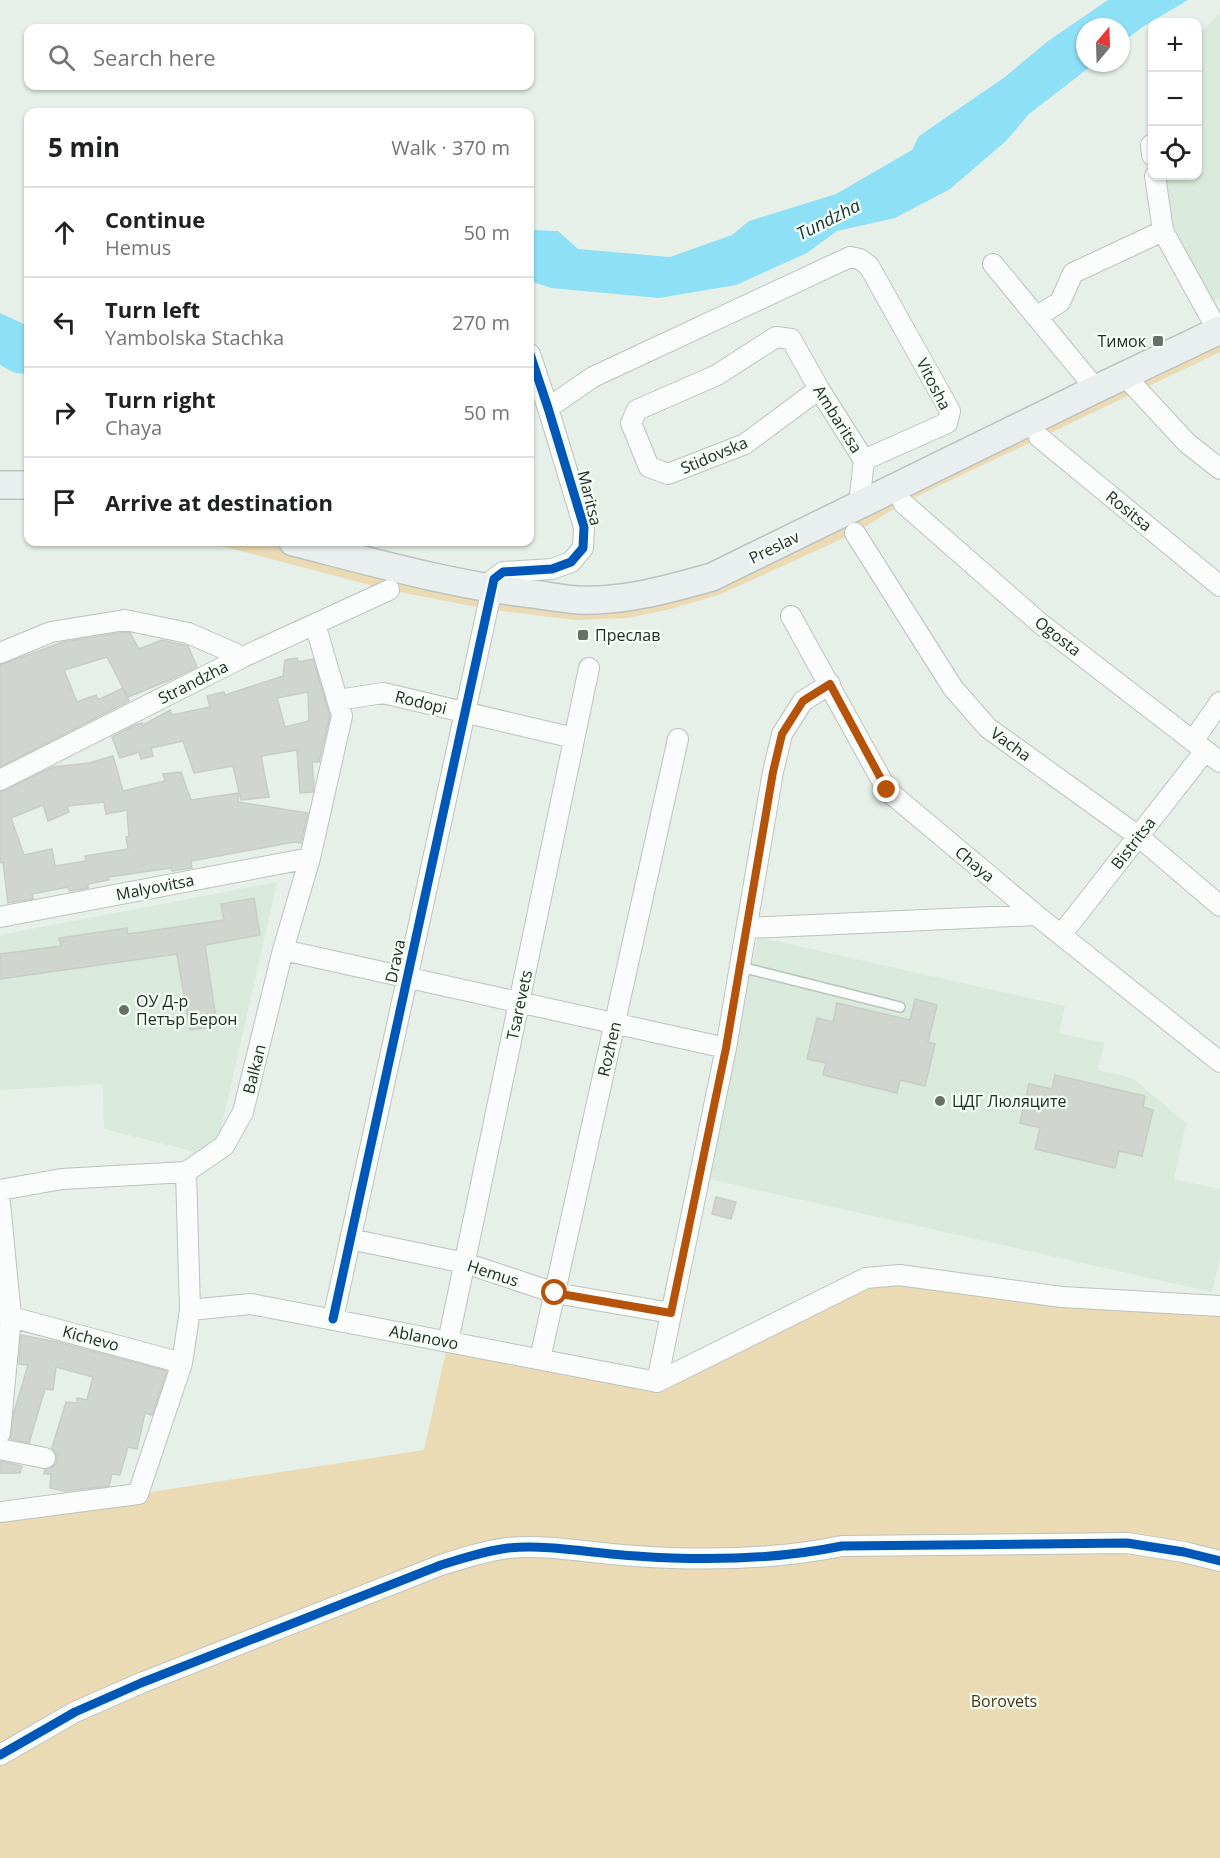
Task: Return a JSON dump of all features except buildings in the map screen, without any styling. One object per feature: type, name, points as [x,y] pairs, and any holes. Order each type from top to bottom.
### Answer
[{"type":"main road","name":"Preslav","points":[[309,546],[396,568],[489,599],[579,600],[629,597],[670,589],[712,577],[1219,330]]},
{"type":"main road","points":[[0,485],[24,485]]},
{"type":"street","points":[[1156,180],[1163,231],[1219,330]]},
{"type":"street","points":[[1036,317],[1060,302],[1073,273],[1163,231]]},
{"type":"street","name":"Vitosha","points":[[548,408],[592,377],[850,257],[860,259],[869,266],[950,411],[947,423],[864,460]]},
{"type":"street","points":[[993,264],[1096,388]]},
{"type":"street","name":"Stidovska","points":[[790,339],[776,337],[717,375],[637,410],[631,423],[649,468],[668,474],[745,444],[819,389]]},
{"type":"street","name":"Ambaritsa","points":[[790,339],[864,460],[859,504]]},
{"type":"street","points":[[1124,375],[1187,443],[1220,469]]},
{"type":"street","name":"Maritsa","points":[[489,599],[494,579],[503,572],[552,569],[571,561],[582,548],[585,527],[548,408],[535,387]]},
{"type":"street","name":"Rositsa","points":[[1039,437],[1220,586]]},
{"type":"street","name":"Ogosta","points":[[903,502],[1041,624],[1206,751]]},
{"type":"street","name":"Vacha","points":[[855,533],[952,688],[988,728],[1138,836],[1220,906]]},
{"type":"street","name":"Strandzha","points":[[0,780],[243,657],[389,590]]},
{"type":"street","name":"Drava","points":[[333,1319],[489,599]]},
{"type":"street","name":"Chaya","points":[[791,616],[887,790],[1036,915],[1220,1062]]},
{"type":"street","points":[[0,653],[51,632],[125,620],[188,633],[243,657]]},
{"type":"street","name":"Balkan","points":[[186,1172],[224,1146],[243,1112],[283,950],[310,858],[342,716],[315,624]]},
{"type":"street","name":"Tsarevets","points":[[448,1342],[589,668]]},
{"type":"street","points":[[657,1382],[726,1048],[773,772],[782,734],[803,701],[830,684]]},
{"type":"street","name":"Rodopi","points":[[338,700],[384,693],[574,738]]},
{"type":"street","name":"Bistritsa","points":[[1061,935],[1206,751],[1220,702]]},
{"type":"street","name":"Rozhen","points":[[540,1359],[678,740]]},
{"type":"street","name":"Malyovitsa","points":[[0,917],[310,858]]},
{"type":"street","points":[[748,928],[1036,915]]},
{"type":"street","points":[[283,950],[726,1048]]},
{"type":"street","points":[[0,1190],[62,1179],[186,1172],[190,1310],[182,1363],[138,1494],[0,1512]]},
{"type":"street","points":[[0,1203],[5,1316],[0,1433]]},
{"type":"street","name":"Hemus","points":[[350,1239],[465,1263],[555,1293],[671,1313]]},
{"type":"street","points":[[657,1382],[866,1278],[882,1275],[899,1275],[1062,1297],[1220,1306]]},
{"type":"street","name":"Ablanovo","points":[[190,1310],[251,1304],[657,1382]]},
{"type":"street","name":"Kichevo","points":[[5,1316],[182,1363]]},
{"type":"street","points":[[0,1449],[45,1458]]},
{"type":"street","points":[[0,1755],[75,1712],[141,1683],[441,1565],[507,1548],[542,1547],[704,1560],[806,1554],[842,1546],[1127,1543],[1184,1552],[1220,1561]]},
{"type":"lane","points":[[741,967],[900,1006]]},
{"type":"shaded area","points":[[1220,13],[1220,298],[1204,305],[1163,231],[1156,180],[1202,180],[1202,32]]},
{"type":"shaded area","name":"ОУ Д-р Петър Берон","points":[[277,882],[219,1138],[196,1152],[104,1129],[103,1084],[0,1090],[0,935]]},
{"type":"shaded area","name":"ЦДГ Люляците","points":[[758,937],[1065,1006],[1059,1033],[1104,1043],[1098,1070],[1132,1078],[1186,1123],[1174,1179],[1220,1189],[1220,1258],[1212,1292],[704,1178]]},
{"type":"green space","points":[[1220,330],[1220,352],[903,503],[855,533],[721,594],[671,609],[628,618],[575,620],[487,609],[389,590],[221,546],[310,546],[492,589],[670,589]]},
{"type":"green space","name":"Borovets","points":[[866,1278],[1220,1308],[1220,1858],[0,1858],[0,1512],[138,1494],[424,1450],[448,1342],[657,1382]]},
{"type":"water","points":[[1108,0],[1188,0],[1158,18],[1148,18],[1148,24],[1130,36],[1130,18],[1082,18]]},
{"type":"water","name":"Tundzha","points":[[1076,22],[1076,72],[1083,72],[1029,114],[1006,141],[950,189],[895,218],[837,231],[807,253],[736,285],[659,298],[551,288],[534,282],[534,230],[558,231],[578,249],[670,257],[732,235],[749,221],[836,194],[912,150],[919,136],[1005,77],[1048,41]]},
{"type":"water","points":[[0,313],[24,324],[24,374],[15,373],[0,365]]},
{"type":"cycle path","points":[[333,1319],[494,579],[503,572],[552,569],[571,562],[583,548],[584,527],[534,366]]},
{"type":"cycle path","points":[[0,1755],[75,1712],[141,1683],[441,1565],[499,1549],[540,1547],[620,1555],[714,1559],[765,1557],[842,1546],[1127,1543],[1184,1552],[1220,1561]]},
{"type":"place","name":"Тимок","points":[[1158,341]]},
{"type":"place","name":"Преслав","points":[[583,635]]},
{"type":"place","name":"ОУ Д-р Петър Берон","points":[[124,1010]]},
{"type":"place","name":"ЦДГ Люляците","points":[[940,1101]]},
{"type":"route","points":[[555,1293],[671,1313],[726,1048],[773,772],[782,734],[803,701],[830,684],[887,790]]}]
